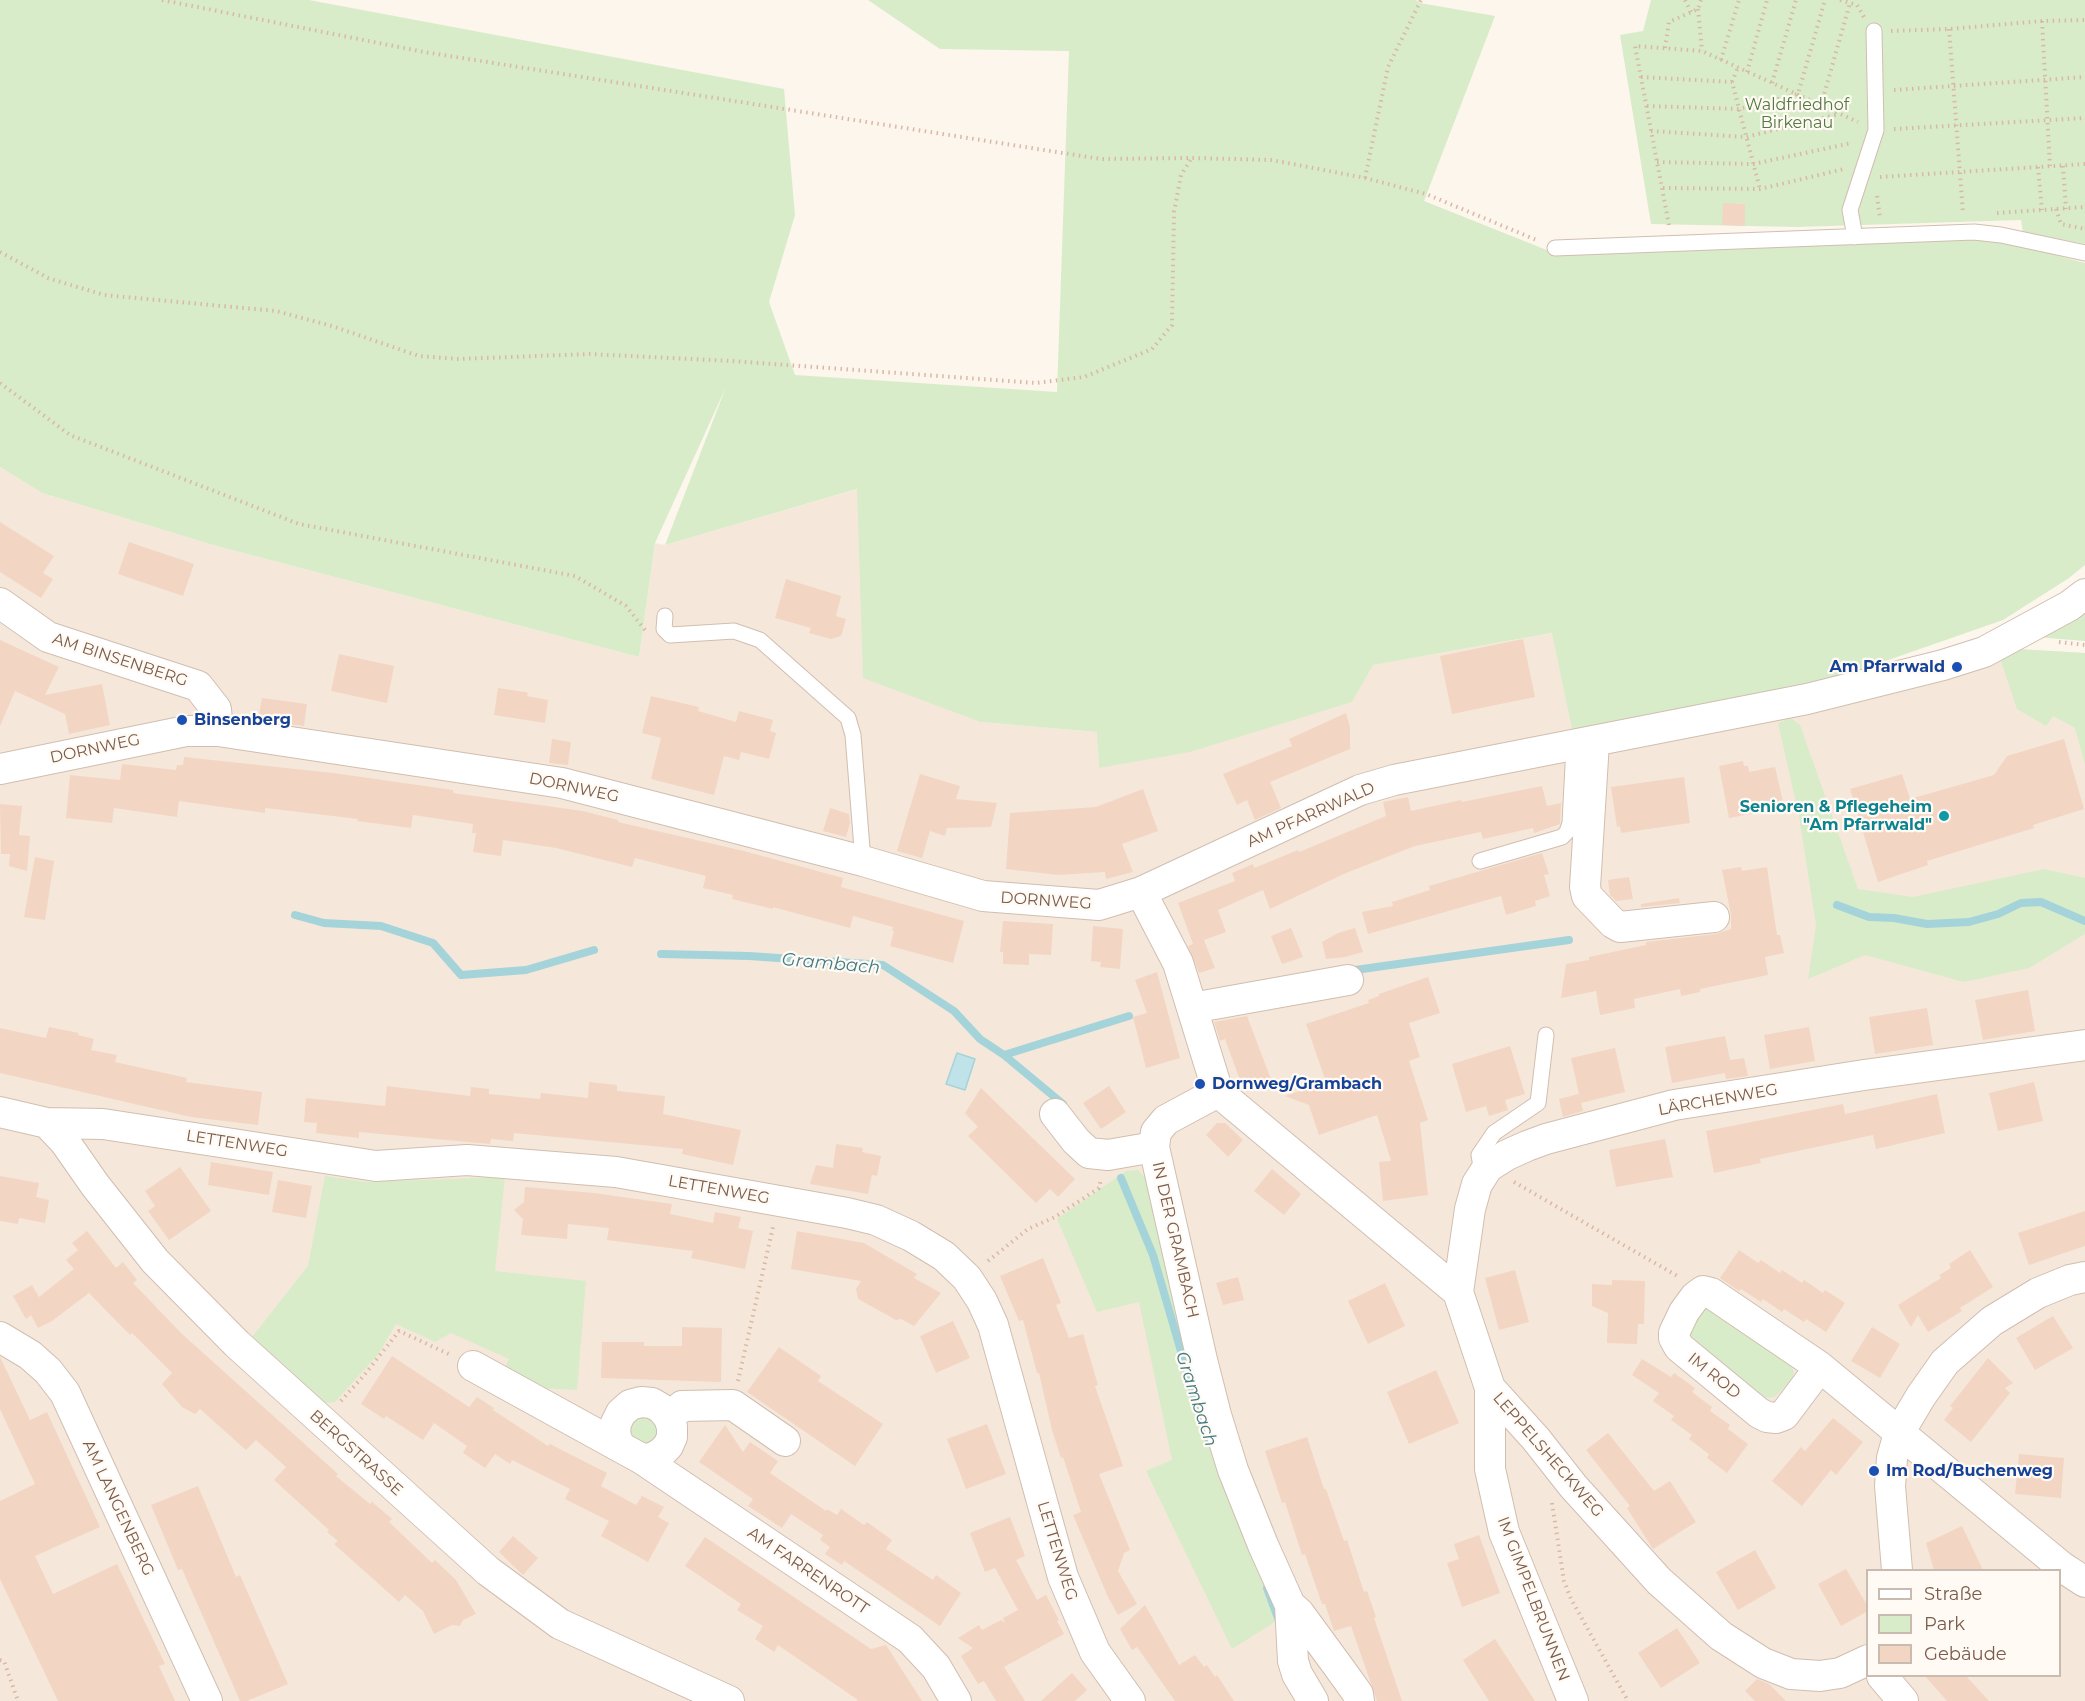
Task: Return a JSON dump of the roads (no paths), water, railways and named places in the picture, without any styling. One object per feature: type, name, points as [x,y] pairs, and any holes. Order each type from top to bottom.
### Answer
[{"type":"street","name":"AM PFARRWALD","points":[[1141,892],[1360,790],[1394,780],[1807,699],[1943,665],[1984,652],[2069,606],[2085,594]]},
{"type":"street","name":"AM BINSENBERG","points":[[0,603],[48,637],[198,686],[216,708],[218,731]]},
{"type":"street","name":"DORNWEG","points":[[0,769],[186,730],[218,731],[562,783],[863,861],[983,896],[1099,905],[1141,892]]},
{"type":"street","points":[[1584,744],[1585,887],[1587,897],[1620,927],[1714,917]]},
{"type":"street","points":[[1141,892],[1178,963],[1218,1092],[1458,1292]]},
{"type":"street","points":[[1192,1008],[1348,980]]},
{"type":"street","name":"LÄRCHENWEG","points":[[1485,1171],[1507,1155],[1546,1139],[1674,1106],[1864,1075],[2085,1045]]},
{"type":"street","name":"IN DER GRAMBACH","points":[[1218,1092],[1166,1120],[1156,1132],[1154,1147],[1216,1414],[1233,1470],[1290,1605],[1293,1661],[1297,1674],[1314,1701]]},
{"type":"street","name":"LETTENWEG","points":[[0,1112],[47,1124],[103,1124],[376,1166],[467,1160],[616,1172],[779,1200],[876,1220],[931,1247],[967,1278],[982,1301],[993,1325],[1063,1577],[1095,1652],[1130,1701]]},
{"type":"street","name":"IN DER GRAMBACH","points":[[1055,1114],[1076,1141],[1089,1153],[1108,1155],[1154,1147]]},
{"type":"street","name":"BERGSTRASSE","points":[[47,1124],[65,1142],[155,1261],[237,1344],[488,1571],[560,1624],[729,1701]]},
{"type":"street","points":[[1458,1292],[1470,1209],[1477,1184],[1485,1171]]},
{"type":"street","points":[[1897,1569],[1890,1486],[1892,1458],[1899,1433],[1921,1396],[1945,1362],[1992,1321],[2038,1293],[2070,1280],[2085,1277]]},
{"type":"street","name":"IM ROD","points":[[1703,1291],[1711,1293],[1821,1366],[1784,1415],[1776,1418],[1767,1417],[1759,1413],[1678,1347],[1674,1338],[1675,1328],[1695,1297],[1703,1291]]},
{"type":"street","name":"LEPPELSHECKWEG","points":[[1458,1292],[1490,1388],[1659,1581],[1721,1636],[1763,1663],[1791,1674],[1820,1676],[1840,1673],[1866,1661]]},
{"type":"street","name":"AM LANGENBERG","points":[[0,1337],[30,1355],[48,1371],[65,1393],[207,1701]]},
{"type":"street","name":"AM FARRENROTT","points":[[473,1366],[631,1452],[910,1639],[936,1666],[956,1701]]},
{"type":"street","points":[[1821,1366],[2062,1567],[2085,1582]]},
{"type":"street","name":"IM GIMPELBRUNNEN","points":[[1490,1388],[1490,1469],[1504,1532],[1573,1701]]},
{"type":"street","points":[[669,1418],[682,1406],[734,1399],[785,1441]]},
{"type":"street","points":[[641,1402],[652,1403],[662,1409],[669,1418],[672,1437],[668,1446],[652,1458],[631,1452],[615,1434],[616,1423],[621,1413],[630,1406],[641,1402]]},
{"type":"street","name":"IN DER GRAMBACH","points":[[1290,1605],[1299,1613],[1358,1694],[1359,1701]]},
{"type":"street","points":[[1883,1677],[1903,1701]]},
{"type":"lane","points":[[1855,237],[1850,210],[1867,173],[1876,130],[1874,31]]},
{"type":"lane","points":[[1555,248],[1974,232],[2001,235],[2085,253]]},
{"type":"lane","points":[[665,616],[664,629],[670,635],[734,631],[760,640],[848,718],[853,735],[863,861]]},
{"type":"lane","points":[[1480,861],[1562,837],[1567,832],[1584,744]]},
{"type":"lane","points":[[1485,1171],[1479,1155],[1494,1133],[1538,1104],[1546,1035]]},
{"type":"water","points":[[957,1053],[975,1059],[965,1090],[946,1084]]},
{"type":"waterway","points":[[1837,905],[1869,917],[1894,918],[1927,924],[1969,922],[1998,914],[2021,903],[2041,902],[2085,921]]},
{"type":"waterway","name":"Grambach","points":[[295,915],[324,923],[381,926],[433,943],[461,975],[526,970],[594,950]]},
{"type":"waterway","points":[[1348,971],[1569,940]]},
{"type":"waterway","name":"Grambach","points":[[661,954],[749,956],[883,965],[954,1011],[980,1039],[1004,1055],[1063,1104]]},
{"type":"waterway","points":[[1004,1055],[1129,1016]]},
{"type":"waterway","name":"Grambach","points":[[1121,1178],[1153,1255],[1201,1420],[1209,1440]]},
{"type":"waterway","name":"Grambach","points":[[1267,1588],[1278,1618]]},
{"type":"place","name":"Am Pfarrwald","points":[[1957,667]]},
{"type":"place","name":"Binsenberg","points":[[182,720]]},
{"type":"place","name":"Senioren & Pflegeheim \"Am Pfarrwald\"","points":[[1944,816]]},
{"type":"place","name":"Dornweg/Grambach","points":[[1200,1084]]},
{"type":"place","name":"Im Rod/Buchenweg","points":[[1874,1471]]},
{"type":"park label","name":"Waldfriedhof Birkenau","points":[[1797,114]]}]
